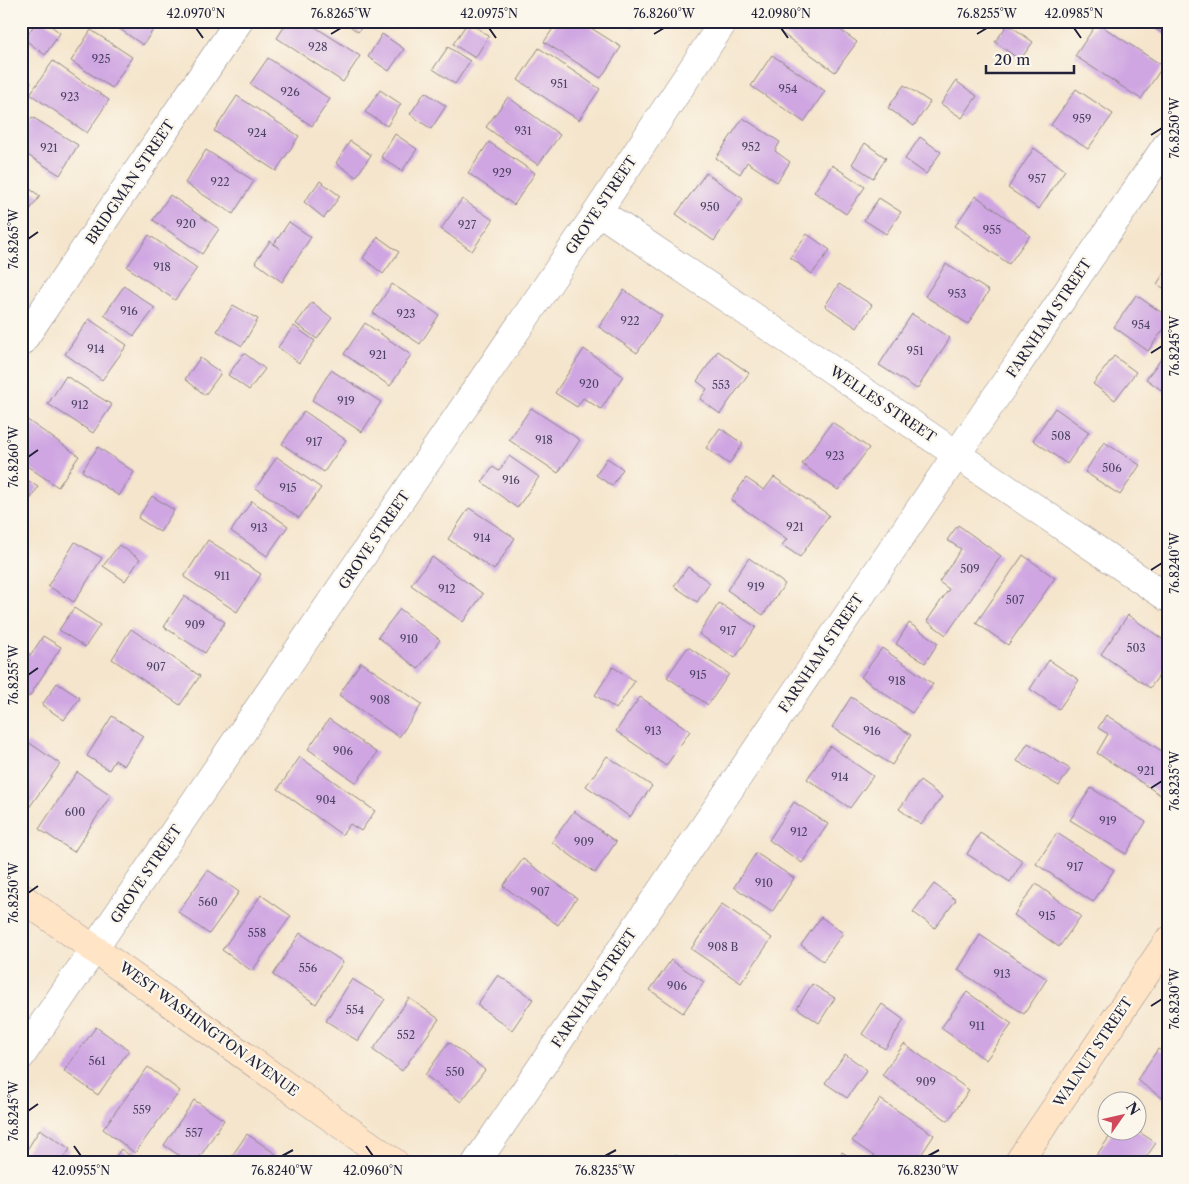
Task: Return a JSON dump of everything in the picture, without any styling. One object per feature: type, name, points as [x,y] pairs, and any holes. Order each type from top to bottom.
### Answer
[{"type":"street","name":"BRIDGMAN STREET","points":[[21,343],[239,21]]},
{"type":"street","name":"GROVE STREET","points":[[21,1056],[598,211],[724,21]]},
{"type":"street","name":"FARNHAM STREET","points":[[476,1163],[1168,143]]},
{"type":"street","name":"WELLES STREET","points":[[598,211],[1168,598]]},
{"type":"street","name":"WEST WASHINGTON AVENUE","points":[[21,898],[96,948],[396,1163]]},
{"type":"street","name":"WALNUT STREET","points":[[1018,1163],[1168,941]]},
{"type":"building","points":[[37,21],[45,21],[60,33],[45,55],[24,39]]},
{"type":"building","points":[[108,21],[159,21],[143,45]]},
{"type":"building","points":[[288,21],[306,21],[360,56],[343,82],[277,38]]},
{"type":"building","points":[[343,21],[366,21],[358,32]]},
{"type":"building","points":[[558,21],[580,21],[621,47],[601,78],[544,42]]},
{"type":"building","points":[[623,21],[638,21],[634,28]]},
{"type":"building","points":[[788,21],[828,21],[857,42],[835,72],[780,32]]},
{"type":"building","points":[[1143,21],[1168,21],[1168,37]]},
{"type":"building","points":[[468,22],[489,36],[475,58],[453,44]]},
{"type":"building","points":[[1097,23],[1163,66],[1141,99],[1075,56]]},
{"type":"building","points":[[1008,24],[1033,42],[1020,60],[995,42]]},
{"type":"building","points":[[91,30],[132,57],[112,88],[71,61]]},
{"type":"building","points":[[382,34],[404,49],[389,71],[368,57]]},
{"type":"building","points":[[448,47],[470,61],[455,84],[433,69]]},
{"type":"building","points":[[539,48],[600,89],[579,120],[518,80]]},
{"type":"building","points":[[772,55],[825,91],[804,122],[751,86]]},
{"type":"building","points":[[268,58],[330,99],[312,126],[250,84]]},
{"type":"building","points":[[53,61],[109,100],[87,133],[30,94]]},
{"type":"building","points":[[21,75],[31,82],[21,96]]},
{"type":"building","points":[[956,81],[977,96],[962,118],[941,104]]},
{"type":"building","points":[[904,85],[930,102],[914,126],[888,108]]},
{"type":"building","points":[[1076,89],[1113,114],[1088,149],[1051,125]]},
{"type":"building","points":[[380,90],[401,104],[387,126],[365,112]]},
{"type":"building","points":[[425,92],[446,106],[431,129],[410,114]]},
{"type":"building","points":[[237,96],[299,136],[276,171],[214,131]]},
{"type":"building","points":[[508,97],[560,135],[538,165],[486,127]]},
{"type":"building","points":[[32,117],[78,145],[60,175],[21,151],[21,134]]},
{"type":"building","points":[[743,118],[780,142],[775,151],[790,162],[777,182],[747,162],[740,174],[716,158]]},
{"type":"building","points":[[395,134],[417,149],[402,171],[381,157]]},
{"type":"building","points":[[920,137],[941,152],[926,174],[905,159]]},
{"type":"building","points":[[350,141],[371,155],[356,177],[336,163]]},
{"type":"building","points":[[489,142],[535,173],[514,205],[468,173]]},
{"type":"building","points":[[865,143],[886,158],[873,178],[852,164]]},
{"type":"building","points":[[1034,148],[1065,170],[1039,209],[1008,188]]},
{"type":"building","points":[[206,150],[254,181],[233,214],[185,183]]},
{"type":"building","points":[[832,165],[865,187],[846,214],[814,192]]},
{"type":"building","points":[[706,173],[743,199],[714,241],[676,214]]},
{"type":"building","points":[[320,181],[340,196],[324,218],[304,202]]},
{"type":"building","points":[[21,183],[40,196],[21,222]]},
{"type":"building","points":[[170,195],[219,229],[202,254],[153,220]]},
{"type":"building","points":[[976,196],[1030,235],[1009,264],[955,226]]},
{"type":"building","points":[[879,198],[901,212],[886,234],[864,220]]},
{"type":"building","points":[[462,199],[493,220],[472,251],[441,229]]},
{"type":"building","points":[[289,222],[311,237],[282,282],[255,262],[270,241],[280,249],[274,244]]},
{"type":"building","points":[[807,234],[830,250],[812,274],[790,257]]},
{"type":"building","points":[[149,235],[197,268],[175,300],[127,267]]},
{"type":"building","points":[[378,237],[399,252],[383,274],[363,258]]},
{"type":"building","points":[[946,264],[989,291],[968,324],[925,296]]},
{"type":"building","points":[[1168,267],[1168,291],[1157,284]]},
{"type":"building","points":[[392,284],[439,315],[420,344],[373,313]]},
{"type":"building","points":[[839,284],[872,305],[857,328],[825,306]]},
{"type":"building","points":[[124,286],[155,308],[134,336],[104,315]]},
{"type":"building","points":[[624,290],[662,316],[637,353],[599,327]]},
{"type":"building","points":[[1136,295],[1168,317],[1168,323],[1148,351],[1114,327]]},
{"type":"building","points":[[312,302],[332,318],[317,339],[296,324]]},
{"type":"building","points":[[233,305],[258,319],[242,346],[217,331]]},
{"type":"building","points":[[912,314],[950,338],[917,389],[879,365]]},
{"type":"building","points":[[89,319],[127,345],[102,380],[65,354]]},
{"type":"building","points":[[365,323],[411,355],[390,386],[344,354]]},
{"type":"building","points":[[294,326],[315,341],[299,363],[278,347]]},
{"type":"building","points":[[584,349],[623,376],[601,409],[583,398],[577,407],[555,393]]},
{"type":"building","points":[[1168,350],[1168,395],[1146,379]]},
{"type":"building","points":[[718,351],[749,373],[720,414],[700,399],[707,389],[697,381]]},
{"type":"building","points":[[244,353],[265,369],[249,390],[228,375]]},
{"type":"building","points":[[1114,356],[1136,372],[1115,400],[1093,384]]},
{"type":"building","points":[[200,358],[221,373],[205,395],[185,379]]},
{"type":"building","points":[[331,370],[381,402],[362,432],[312,400]]},
{"type":"building","points":[[66,376],[112,405],[93,433],[48,404]]},
{"type":"building","points":[[531,408],[580,440],[558,473],[509,440]]},
{"type":"building","points":[[1055,408],[1089,432],[1067,464],[1033,440]]},
{"type":"building","points":[[304,411],[346,440],[324,472],[282,444]]},
{"type":"building","points":[[23,417],[79,456],[58,487],[21,462]]},
{"type":"building","points":[[832,422],[869,448],[838,490],[802,464]]},
{"type":"building","points":[[720,428],[743,444],[729,464],[706,448]]},
{"type":"building","points":[[1104,442],[1140,465],[1120,495],[1085,472]]},
{"type":"building","points":[[98,447],[134,472],[119,496],[82,471]]},
{"type":"building","points":[[509,456],[539,477],[517,508],[482,482],[493,467],[499,471]]},
{"type":"building","points":[[277,457],[321,488],[299,518],[256,488]]},
{"type":"building","points":[[607,458],[623,469],[612,486],[596,475]]},
{"type":"building","points":[[21,476],[38,487],[21,514]]},
{"type":"building","points":[[774,477],[829,515],[800,557],[782,545],[787,539],[731,500],[746,478],[764,490]]},
{"type":"building","points":[[152,496],[174,510],[160,532],[138,518]]},
{"type":"building","points":[[252,501],[288,526],[267,556],[231,531]]},
{"type":"building","points":[[469,508],[515,538],[494,570],[448,539]]},
{"type":"building","points":[[958,525],[1001,556],[946,635],[927,621],[949,589],[939,582],[961,549],[947,540]]},
{"type":"building","points":[[208,540],[261,574],[237,612],[184,577]]},
{"type":"building","points":[[75,542],[102,558],[74,602],[48,586]]},
{"type":"building","points":[[119,545],[140,559],[125,581],[103,566]]},
{"type":"building","points":[[1023,555],[1055,578],[1008,645],[976,623]]},
{"type":"building","points":[[432,557],[483,594],[463,622],[411,585]]},
{"type":"building","points":[[749,558],[785,584],[763,615],[727,590]]},
{"type":"building","points":[[688,567],[710,583],[697,602],[674,586]]},
{"type":"building","points":[[184,596],[225,622],[205,653],[164,627]]},
{"type":"building","points":[[719,603],[756,627],[735,658],[699,634]]},
{"type":"building","points":[[74,608],[100,625],[85,647],[59,630]]},
{"type":"building","points":[[400,609],[440,640],[418,669],[378,637]]},
{"type":"building","points":[[1128,615],[1168,643],[1168,663],[1150,688],[1101,654]]},
{"type":"building","points":[[909,623],[938,643],[925,663],[896,644]]},
{"type":"building","points":[[131,629],[200,676],[180,705],[112,659]]},
{"type":"building","points":[[43,636],[61,647],[29,697],[21,692],[21,649],[31,655]]},
{"type":"building","points":[[688,647],[729,674],[708,705],[667,677]]},
{"type":"building","points":[[882,648],[933,684],[912,713],[861,677]]},
{"type":"building","points":[[1049,660],[1079,680],[1059,709],[1030,689]]},
{"type":"building","points":[[361,662],[422,704],[399,737],[339,695]]},
{"type":"building","points":[[613,667],[635,681],[616,709],[595,695]]},
{"type":"building","points":[[57,683],[80,698],[64,720],[42,705]]},
{"type":"building","points":[[640,697],[690,731],[666,766],[616,731]]},
{"type":"building","points":[[851,697],[911,735],[892,765],[832,727]]},
{"type":"building","points":[[1106,715],[1168,755],[1168,788],[1162,796],[1097,753],[1108,734],[1098,728]]},
{"type":"building","points":[[112,716],[143,736],[124,766],[115,760],[109,770],[87,756]]},
{"type":"building","points":[[329,719],[377,753],[356,783],[308,749]]},
{"type":"building","points":[[28,742],[60,764],[21,819],[21,751]]},
{"type":"building","points":[[1028,743],[1070,769],[1059,786],[1017,761]]},
{"type":"building","points":[[830,746],[873,776],[850,808],[807,779]]},
{"type":"building","points":[[607,756],[652,786],[630,817],[586,786]]},
{"type":"building","points":[[300,757],[375,811],[361,831],[350,824],[342,835],[278,789]]},
{"type":"building","points":[[77,772],[111,795],[74,852],[39,829]]},
{"type":"building","points":[[920,781],[942,797],[921,825],[899,809]]},
{"type":"building","points":[[1091,788],[1146,822],[1126,854],[1070,820]]},
{"type":"building","points":[[794,802],[828,824],[802,863],[769,840]]},
{"type":"building","points":[[574,811],[616,842],[595,873],[552,842]]},
{"type":"building","points":[[980,833],[1023,861],[1010,882],[967,854]]},
{"type":"building","points":[[1057,833],[1114,870],[1093,902],[1036,864]]},
{"type":"building","points":[[756,853],[794,878],[772,912],[734,887]]},
{"type":"building","points":[[523,859],[577,898],[558,925],[503,886]]},
{"type":"building","points":[[208,870],[239,892],[209,934],[178,912]]},
{"type":"building","points":[[934,884],[956,900],[935,928],[913,912]]},
{"type":"building","points":[[1036,884],[1081,916],[1059,947],[1014,915]]},
{"type":"building","points":[[261,895],[291,916],[252,971],[222,950]]},
{"type":"building","points":[[722,904],[772,938],[741,983],[691,949]]},
{"type":"building","points":[[821,917],[843,933],[823,961],[801,945]]},
{"type":"building","points":[[300,933],[343,962],[316,1004],[273,975]]},
{"type":"building","points":[[980,935],[1047,979],[1024,1014],[958,970]]},
{"type":"building","points":[[671,960],[704,982],[683,1013],[650,990]]},
{"type":"building","points":[[498,975],[533,999],[512,1030],[477,1005]]},
{"type":"building","points":[[352,979],[385,999],[358,1041],[326,1021]]},
{"type":"building","points":[[812,984],[835,998],[819,1023],[797,1008]]},
{"type":"building","points":[[967,992],[1012,1024],[986,1060],[941,1028]]},
{"type":"building","points":[[409,998],[439,1019],[402,1071],[373,1050]]},
{"type":"building","points":[[882,1004],[904,1020],[885,1049],[862,1034]]},
{"type":"building","points":[[96,1027],[129,1050],[98,1095],[64,1071]]},
{"type":"building","points":[[449,1042],[485,1070],[461,1102],[425,1075]]},
{"type":"building","points":[[904,1044],[969,1090],[948,1121],[882,1075]]},
{"type":"building","points":[[1158,1049],[1168,1055],[1168,1102],[1137,1080]]},
{"type":"building","points":[[845,1054],[867,1070],[847,1098],[825,1083]]},
{"type":"building","points":[[148,1067],[180,1091],[135,1153],[103,1129]]},
{"type":"building","points":[[880,1099],[934,1135],[916,1163],[884,1163],[852,1141]]},
{"type":"building","points":[[194,1100],[224,1120],[196,1163],[190,1163],[164,1145]]},
{"type":"building","points":[[40,1129],[70,1149],[61,1163],[33,1163],[23,1156]]},
{"type":"building","points":[[247,1134],[276,1154],[271,1163],[227,1163]]},
{"type":"building","points":[[1146,1136],[1156,1143],[1142,1163],[1091,1163],[1106,1142],[1146,1142]]},
{"type":"building","points":[[121,1149],[140,1163],[111,1163]]},
{"type":"building","points":[[842,1152],[859,1163],[835,1163]]},
{"type":"building","points":[[676,1155],[686,1163],[670,1163]]}]
